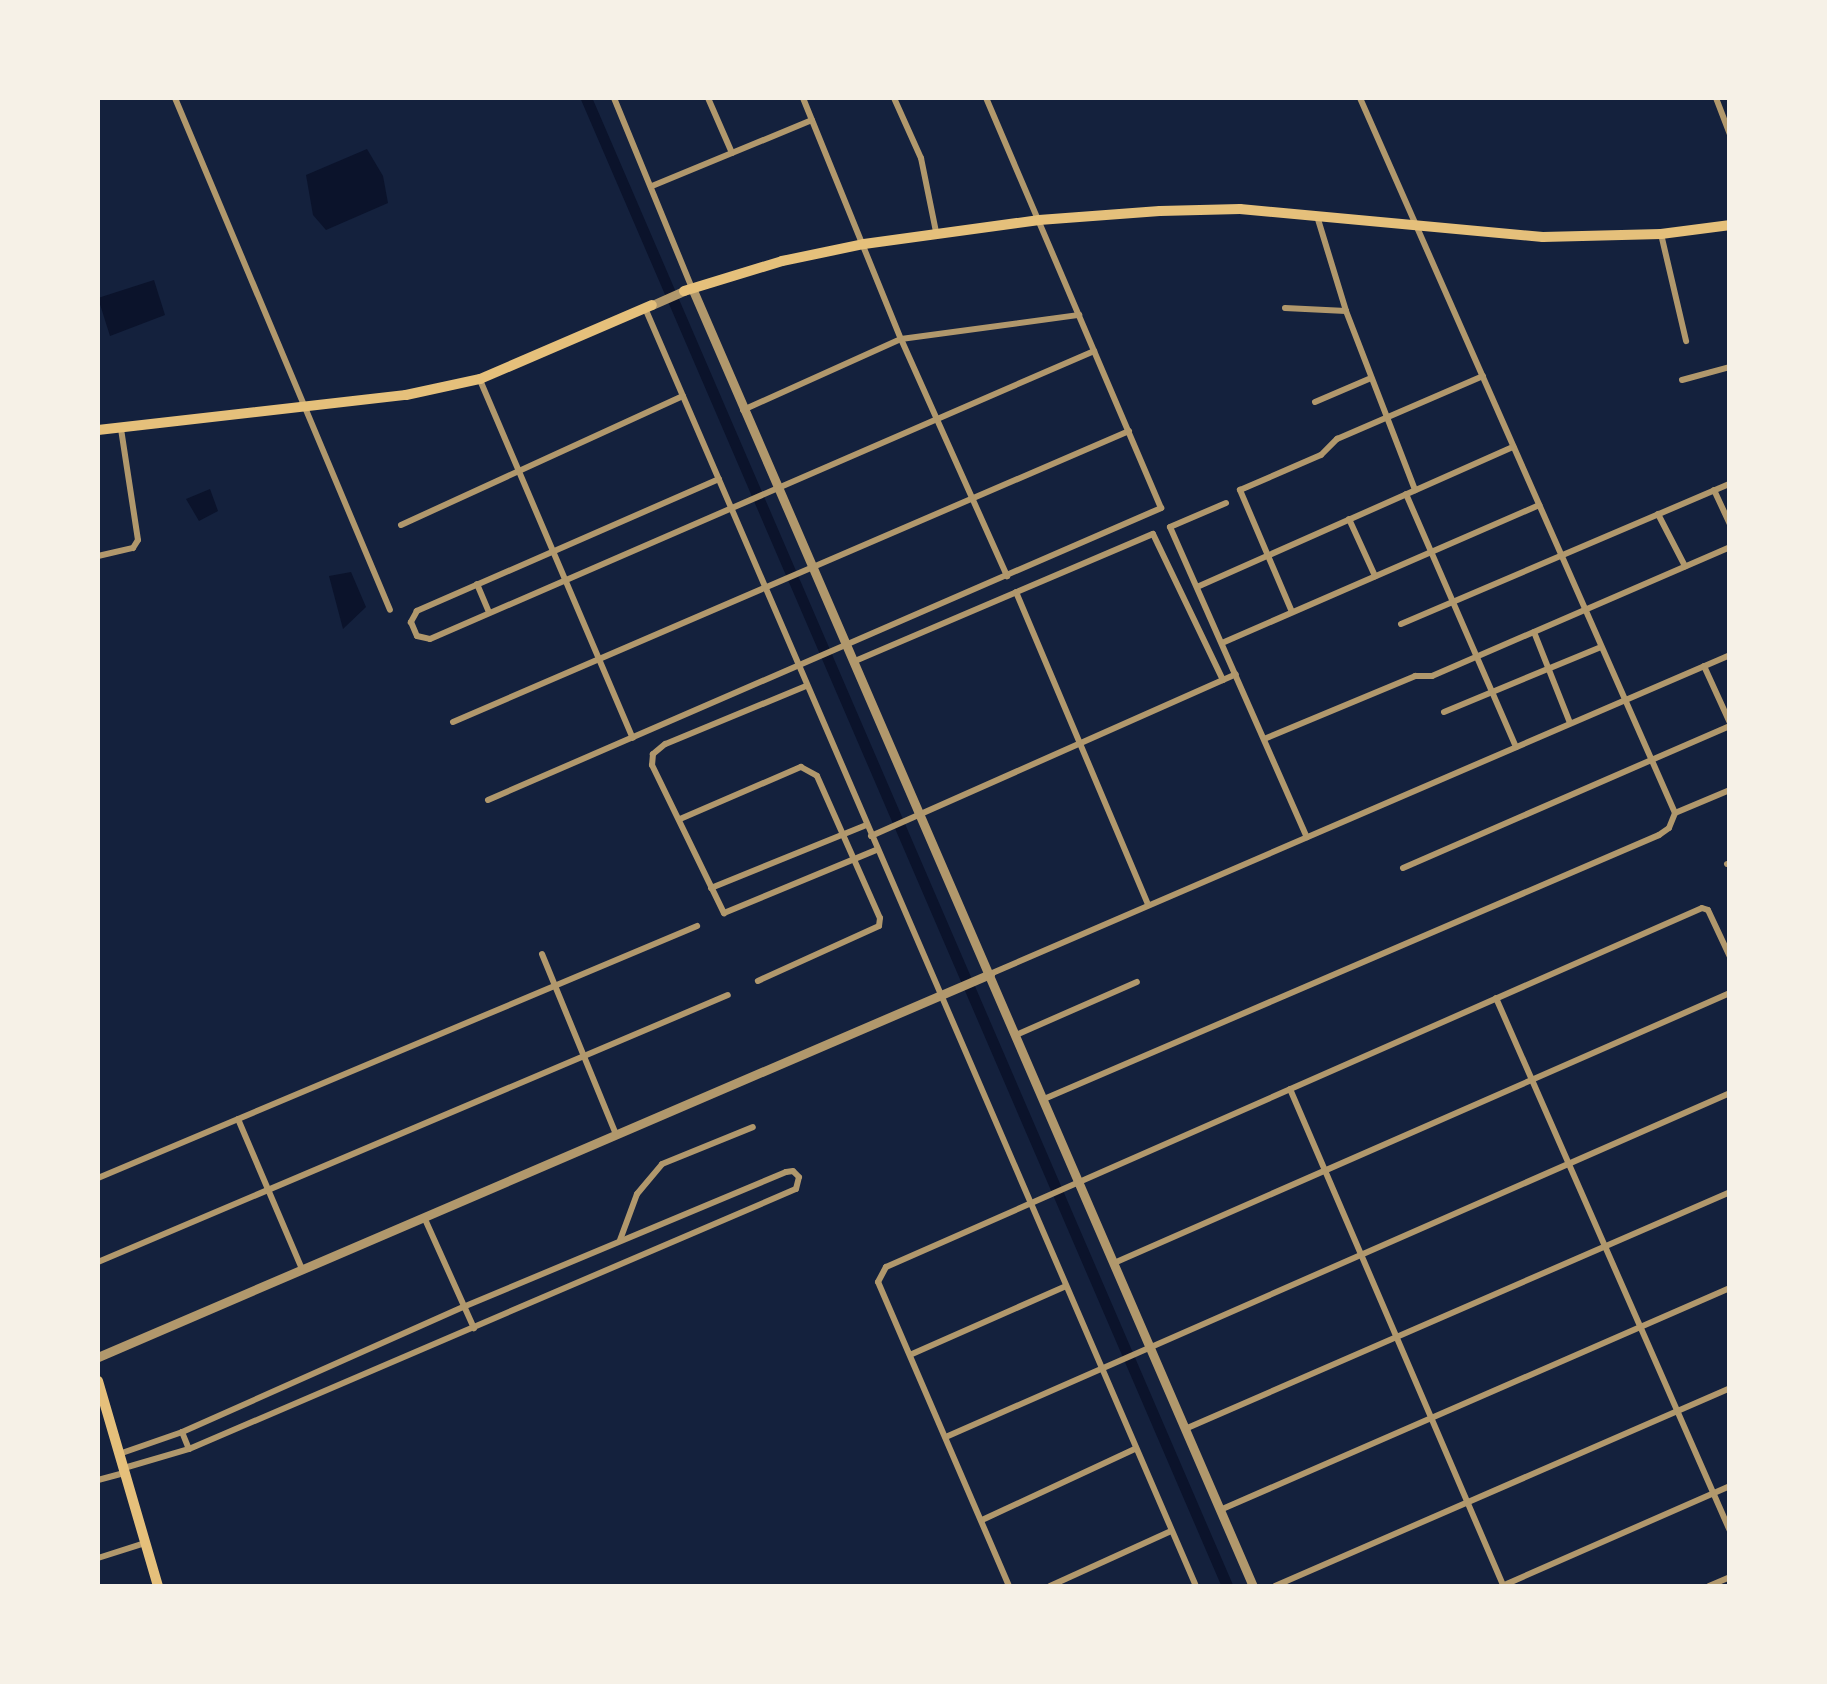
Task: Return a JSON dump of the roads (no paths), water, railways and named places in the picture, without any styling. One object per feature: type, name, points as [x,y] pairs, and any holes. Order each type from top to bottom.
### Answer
[{"type":"main road","points":[[688,289],[782,261],[864,244],[1040,220],[1240,208],[1544,237],[1661,234],[1730,225]]},
{"type":"main road","points":[[98,430],[406,395],[480,379],[649,306]]},
{"type":"main road","points":[[98,1388],[158,1586]]},
{"type":"street","points":[[175,98],[390,610]]},
{"type":"street","points":[[614,98],[652,186],[688,289],[855,661],[985,976],[1016,1035],[1075,1183],[1114,1263],[1147,1349],[1253,1586]]},
{"type":"street","points":[[708,98],[732,153]]},
{"type":"street","points":[[803,98],[902,340],[1007,576]]},
{"type":"street","points":[[894,98],[921,158],[936,232]]},
{"type":"street","points":[[488,800],[1161,508],[986,98]]},
{"type":"street","points":[[1360,98],[1675,813]]},
{"type":"street","points":[[1716,98],[1730,135]]},
{"type":"street","points":[[652,186],[812,120]]},
{"type":"street","points":[[1317,215],[1346,312],[1415,490]]},
{"type":"street","points":[[1661,234],[1686,341]]},
{"type":"street","points":[[688,289],[649,306],[683,396],[876,850],[942,994],[1027,1204],[1103,1368],[1196,1586]]},
{"type":"street","points":[[1286,308],[1346,312]]},
{"type":"street","points":[[743,410],[902,340],[1078,315]]},
{"type":"street","points":[[718,479],[417,611],[411,622],[422,640],[1094,351]]},
{"type":"street","points":[[1682,380],[1730,367]]},
{"type":"street","points":[[1292,612],[1240,490],[1320,455],[1336,439],[1484,376]]},
{"type":"street","points":[[1315,402],[1370,378]]},
{"type":"street","points":[[480,379],[633,738]]},
{"type":"street","points":[[402,525],[683,396]]},
{"type":"street","points":[[98,556],[133,548],[138,540],[121,429]]},
{"type":"street","points":[[453,722],[1129,430]]},
{"type":"street","points":[[1197,587],[1513,447]]},
{"type":"street","points":[[1401,624],[1730,484]]},
{"type":"street","points":[[1714,490],[1730,524]]},
{"type":"street","points":[[1406,494],[1516,746]]},
{"type":"street","points":[[1226,503],[1170,527],[1307,837]]},
{"type":"street","points":[[1222,642],[1539,505]]},
{"type":"street","points":[[1658,514],[1685,566]]},
{"type":"street","points":[[1348,519],[1375,576]]},
{"type":"street","points":[[855,661],[1153,534],[1223,680]]},
{"type":"street","points":[[1264,739],[1415,676],[1432,676],[1730,547]]},
{"type":"street","points":[[478,584],[490,612]]},
{"type":"street","points":[[1016,592],[1148,906]]},
{"type":"street","points":[[1534,632],[1570,724]]},
{"type":"street","points":[[1444,712],[1601,647]]},
{"type":"street","points":[[98,1357],[1730,655]]},
{"type":"street","points":[[1403,868],[1730,724],[1704,666]]},
{"type":"street","points":[[870,836],[1236,674]]},
{"type":"street","points":[[806,686],[665,744],[653,754],[652,765],[721,910],[728,912],[876,850]]},
{"type":"street","points":[[680,819],[801,767],[818,776],[880,918],[879,926],[758,981]]},
{"type":"street","points":[[1044,1100],[1659,836],[1669,828],[1675,813],[1730,790]]},
{"type":"street","points":[[711,888],[866,825]]},
{"type":"street","points":[[1010,1586],[878,1282],[886,1267],[1706,908],[1730,958]]},
{"type":"street","points":[[98,1178],[697,926]]},
{"type":"street","points":[[542,954],[616,1134]]},
{"type":"street","points":[[1016,1035],[1138,982]]},
{"type":"street","points":[[1114,1263],[1730,993]]},
{"type":"street","points":[[98,1262],[728,996]]},
{"type":"street","points":[[1496,998],[1730,1531]]},
{"type":"street","points":[[1290,1088],[1501,1586],[1730,1486]]},
{"type":"street","points":[[948,1436],[1730,1093]]},
{"type":"street","points":[[238,1119],[302,1269]]},
{"type":"street","points":[[620,1242],[648,1176],[662,1164],[753,1127]]},
{"type":"street","points":[[98,1480],[189,1449],[796,1189],[799,1177],[793,1171],[786,1172],[463,1306],[182,1432],[119,1454]]},
{"type":"street","points":[[1185,1429],[1730,1192]]},
{"type":"street","points":[[424,1217],[474,1328]]},
{"type":"street","points":[[912,1354],[1064,1287]]},
{"type":"street","points":[[1220,1510],[1730,1288]]},
{"type":"street","points":[[1275,1586],[1730,1388]]},
{"type":"street","points":[[182,1432],[189,1449]]},
{"type":"street","points":[[982,1521],[1135,1448]]},
{"type":"street","points":[[1050,1586],[1171,1532]]},
{"type":"street","points":[[98,1558],[145,1542]]},
{"type":"street","points":[[1709,1586],[1730,1578]]},
{"type":"water","points":[[367,149],[383,176],[388,203],[326,230],[313,215],[306,175]]},
{"type":"water","points":[[154,280],[165,315],[110,336],[98,298]]},
{"type":"water","points":[[210,489],[218,511],[199,521],[186,499]]},
{"type":"water","points":[[351,572],[366,607],[343,629],[329,576]]},
{"type":"waterway","points":[[586,98],[1227,1586]]}]
